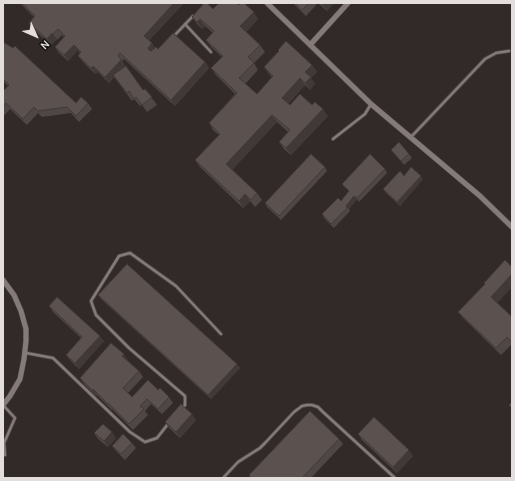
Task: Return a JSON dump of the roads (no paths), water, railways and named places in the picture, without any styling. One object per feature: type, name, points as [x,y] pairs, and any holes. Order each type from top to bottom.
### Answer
[{"type":"street","points":[[267,3],[371,104],[480,196],[512,227]]},
{"type":"street","points":[[310,45],[348,3]]},
{"type":"street","points":[[3,280],[14,295],[21,311],[26,329],[25,352],[20,379],[3,405]]},
{"type":"lane","points":[[170,39],[198,12]]},
{"type":"lane","points":[[185,24],[211,52]]},
{"type":"lane","points":[[410,137],[485,59],[496,53],[509,51]]},
{"type":"lane","points":[[333,139],[366,114],[371,104]]},
{"type":"lane","points":[[180,410],[185,405],[185,396],[129,348],[96,315],[91,301],[119,256],[130,253],[176,286],[221,334]]},
{"type":"lane","points":[[25,352],[53,358],[130,432],[144,442],[157,438],[171,421]]},
{"type":"lane","points":[[223,478],[238,462],[266,443],[294,412],[307,404],[318,407],[395,478]]},
{"type":"lane","points":[[3,405],[15,418],[4,443],[5,455]]}]
